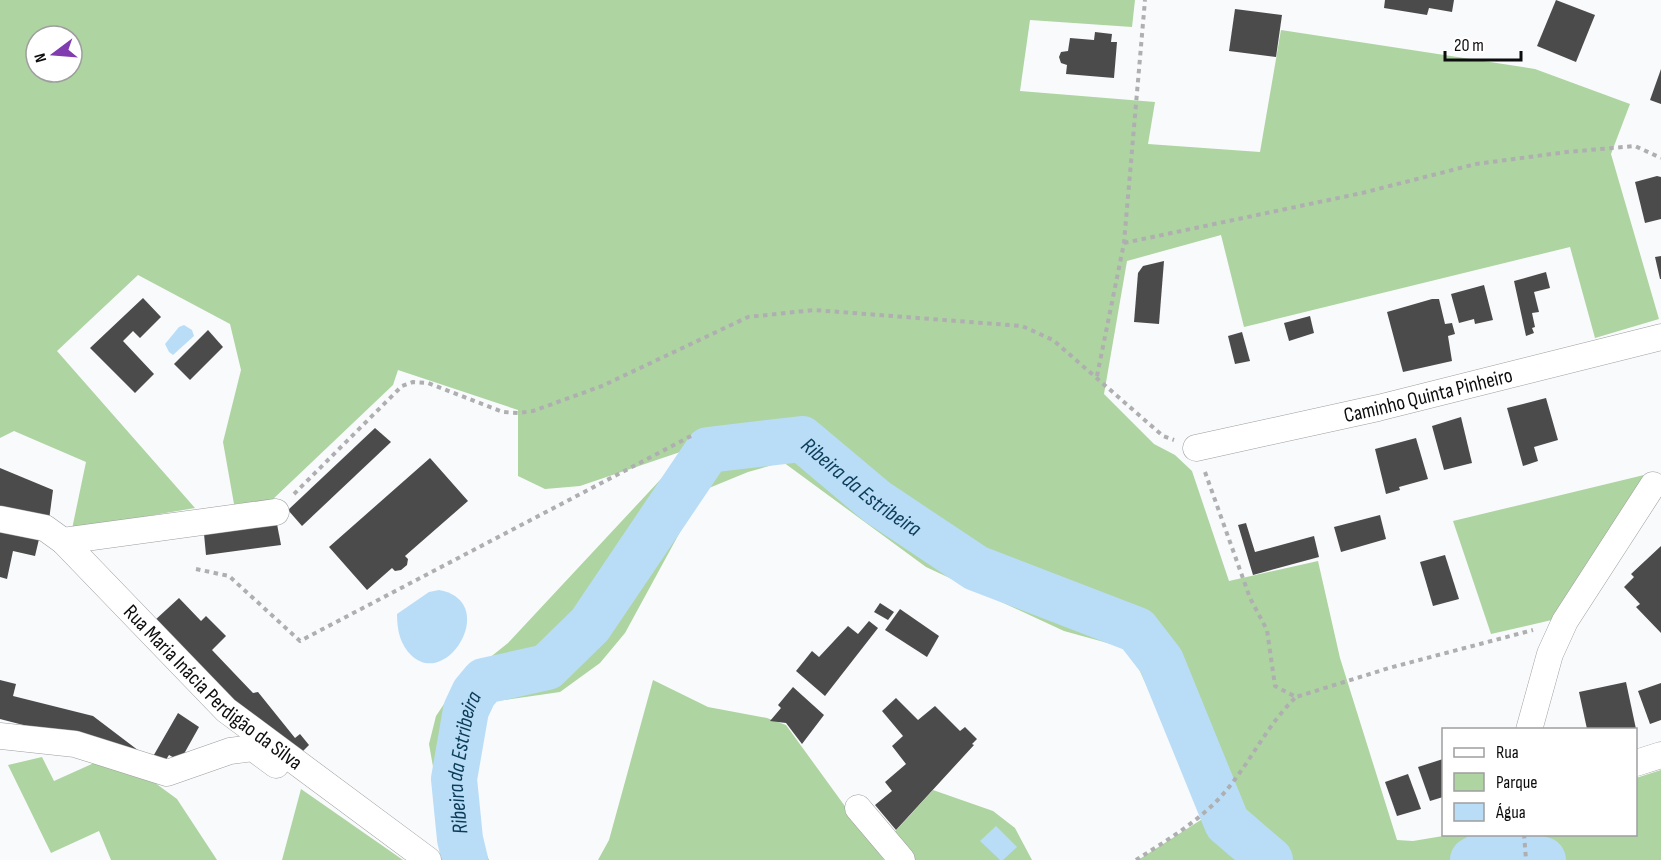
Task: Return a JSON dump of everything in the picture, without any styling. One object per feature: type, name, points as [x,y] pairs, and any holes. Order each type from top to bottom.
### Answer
[{"type":"street","name":"Caminho Quinta Pinheiro","points":[[1196,448],[1378,408],[1661,337]]},
{"type":"street","points":[[1529,728],[1550,654],[1565,621],[1658,483]]},
{"type":"street","points":[[63,541],[276,512]]},
{"type":"street","name":"Rua Maria Inácia Perdigão da Silva","points":[[0,519],[45,528],[63,541],[226,710],[428,860]]},
{"type":"street","points":[[0,736],[75,744],[167,773],[230,751],[252,748],[408,860]]},
{"type":"street","points":[[1637,762],[1661,755]]},
{"type":"street","points":[[858,808],[902,860]]},
{"type":"path","points":[[1097,376],[1124,243],[1145,0]]},
{"type":"path","points":[[1124,243],[1362,193],[1476,164],[1635,146],[1661,158]]},
{"type":"path","points":[[276,512],[402,386],[413,382],[428,383],[503,412],[533,411],[602,386],[748,317],[814,310],[1022,326],[1053,340],[1097,376],[1163,436],[1196,448],[1250,598],[1267,630],[1275,686],[1296,697]]},
{"type":"path","points":[[196,569],[229,576],[300,641],[691,436]]},
{"type":"path","points":[[1136,860],[1165,842],[1225,793],[1276,716],[1296,697],[1389,668],[1565,621]]},
{"type":"path","points":[[1524,836],[1527,860]]},
{"type":"green space","points":[[0,0],[1135,0],[1132,27],[1030,20],[1020,91],[1155,102],[1148,144],[1260,152],[1281,30],[1535,69],[1630,104],[1611,154],[1659,319],[1595,338],[1570,247],[1244,327],[1221,235],[1127,261],[1104,394],[1154,444],[1175,455],[1192,471],[1229,581],[1318,561],[1340,658],[1397,840],[1413,841],[1443,836],[1637,836],[1637,778],[1661,770],[1661,860],[1138,860],[1207,816],[1138,667],[1122,647],[1064,631],[926,567],[783,462],[748,472],[709,488],[692,510],[625,633],[600,663],[560,692],[490,702],[475,716],[463,785],[472,845],[481,841],[489,860],[444,860],[449,857],[429,744],[436,716],[458,683],[508,643],[689,449],[580,486],[545,489],[518,476],[518,410],[398,370],[393,385],[271,501],[234,504],[223,442],[241,370],[230,324],[138,275],[57,351],[195,508],[72,529],[86,462],[14,431],[0,438]]},
{"type":"green space","points":[[1644,475],[1568,613],[1556,619],[1491,634],[1453,521]]},
{"type":"green space","points":[[653,680],[708,707],[767,718],[786,725],[884,860],[598,860],[609,840]]},
{"type":"green space","points":[[42,757],[54,781],[94,763],[147,777],[177,799],[217,860],[111,860],[99,831],[51,853],[8,765]]},
{"type":"green space","points":[[301,789],[403,860],[282,860]]},
{"type":"green space","points":[[933,790],[993,811],[1015,828],[1032,860],[914,860],[890,837]]},
{"type":"water","points":[[184,325],[192,330],[194,336],[173,355],[165,344],[179,327]]},
{"type":"water","points":[[439,590],[457,597],[466,610],[467,624],[462,640],[452,653],[440,661],[426,663],[412,656],[402,642],[397,614],[429,592]]},
{"type":"water","points":[[996,826],[1017,847],[1003,860],[1000,860],[980,841]]},
{"type":"building","points":[[1385,0],[1454,0],[1452,12],[1429,8],[1427,15],[1384,8]]},
{"type":"building","points":[[1556,0],[1595,15],[1576,62],[1537,46]]},
{"type":"building","points":[[1235,9],[1282,15],[1276,57],[1229,51]]},
{"type":"building","points":[[1095,32],[1112,34],[1111,42],[1117,42],[1114,78],[1066,74],[1067,65],[1061,63],[1059,57],[1061,52],[1068,51],[1070,38],[1094,40]]},
{"type":"building","points":[[1661,69],[1661,104],[1650,100]]},
{"type":"building","points":[[1661,177],[1661,219],[1645,223],[1635,182]]},
{"type":"building","points":[[1661,256],[1661,279],[1660,279],[1655,257]]},
{"type":"building","points":[[1164,261],[1159,324],[1134,322],[1138,273],[1143,266]]},
{"type":"building","points":[[1546,272],[1550,288],[1534,292],[1539,312],[1532,313],[1534,333],[1526,336],[1514,281]]},
{"type":"building","points":[[1484,285],[1493,320],[1475,324],[1474,319],[1459,323],[1451,294]]},
{"type":"building","points":[[143,298],[161,317],[140,338],[133,331],[123,341],[154,374],[135,393],[90,348]]},
{"type":"building","points":[[1439,299],[1445,324],[1452,323],[1455,334],[1448,336],[1452,361],[1403,372],[1387,312]]},
{"type":"building","points":[[1310,316],[1314,333],[1289,341],[1284,323]]},
{"type":"building","points":[[208,330],[223,347],[190,380],[174,364]]},
{"type":"building","points":[[1242,332],[1250,361],[1235,364],[1228,336]]},
{"type":"building","points":[[1546,398],[1558,440],[1534,447],[1538,461],[1523,466],[1507,408]]},
{"type":"building","points":[[1461,417],[1472,463],[1444,470],[1432,426]]},
{"type":"building","points":[[375,428],[391,442],[302,526],[288,510]]},
{"type":"building","points":[[1416,438],[1428,479],[1399,487],[1400,490],[1386,494],[1375,449]]},
{"type":"building","points":[[430,458],[468,501],[405,556],[408,559],[407,565],[401,570],[395,571],[392,568],[367,590],[329,547]]},
{"type":"building","points":[[0,468],[53,490],[49,520],[0,512]]},
{"type":"building","points":[[1380,515],[1386,539],[1341,552],[1334,527]]},
{"type":"building","points":[[1246,523],[1255,552],[1314,536],[1319,557],[1253,575],[1238,525]]},
{"type":"building","points":[[277,524],[281,545],[206,555],[204,534]]},
{"type":"building","points":[[0,527],[40,535],[35,556],[13,551],[7,579],[0,577]]},
{"type":"building","points":[[1661,546],[1661,633],[1636,607],[1640,604],[1624,587],[1634,577],[1631,574]]},
{"type":"building","points":[[1445,555],[1459,599],[1433,606],[1420,562]]},
{"type":"building","points":[[179,598],[201,621],[206,616],[226,636],[212,650],[253,693],[258,692],[295,738],[300,734],[309,745],[299,755],[256,723],[154,621]]},
{"type":"building","points":[[880,603],[894,612],[888,620],[874,612]]},
{"type":"building","points":[[900,609],[939,636],[927,657],[885,630]]},
{"type":"building","points":[[869,621],[878,628],[825,696],[796,671],[812,651],[819,657],[848,626],[858,634]]},
{"type":"building","points":[[0,680],[16,684],[13,696],[93,716],[147,757],[0,719]]},
{"type":"building","points":[[1626,682],[1636,728],[1587,728],[1579,692]]},
{"type":"building","points":[[1661,683],[1661,720],[1650,724],[1638,691]]},
{"type":"building","points":[[793,687],[824,715],[802,744],[786,723],[770,721],[781,708],[778,705]]},
{"type":"building","points":[[896,698],[918,720],[935,706],[960,731],[965,727],[977,739],[896,830],[875,805],[892,791],[885,782],[906,764],[892,746],[903,736],[882,711]]},
{"type":"building","points":[[178,713],[199,727],[180,761],[169,755],[162,766],[151,760]]},
{"type":"building","points":[[1442,759],[1442,797],[1430,801],[1418,767]]},
{"type":"building","points":[[1408,774],[1421,809],[1397,816],[1385,782]]},
{"type":"waterway","name":"Ribeira da Estribeira","points":[[465,860],[460,839],[454,779],[466,710],[474,693],[484,681],[547,667],[590,625],[708,450],[802,439],[877,502],[976,568],[1137,630],[1161,661],[1227,823],[1270,860]]},
{"type":"waterway","name":"Ribeira da Estribeira","points":[[1473,860],[1496,847],[1543,860]]}]
